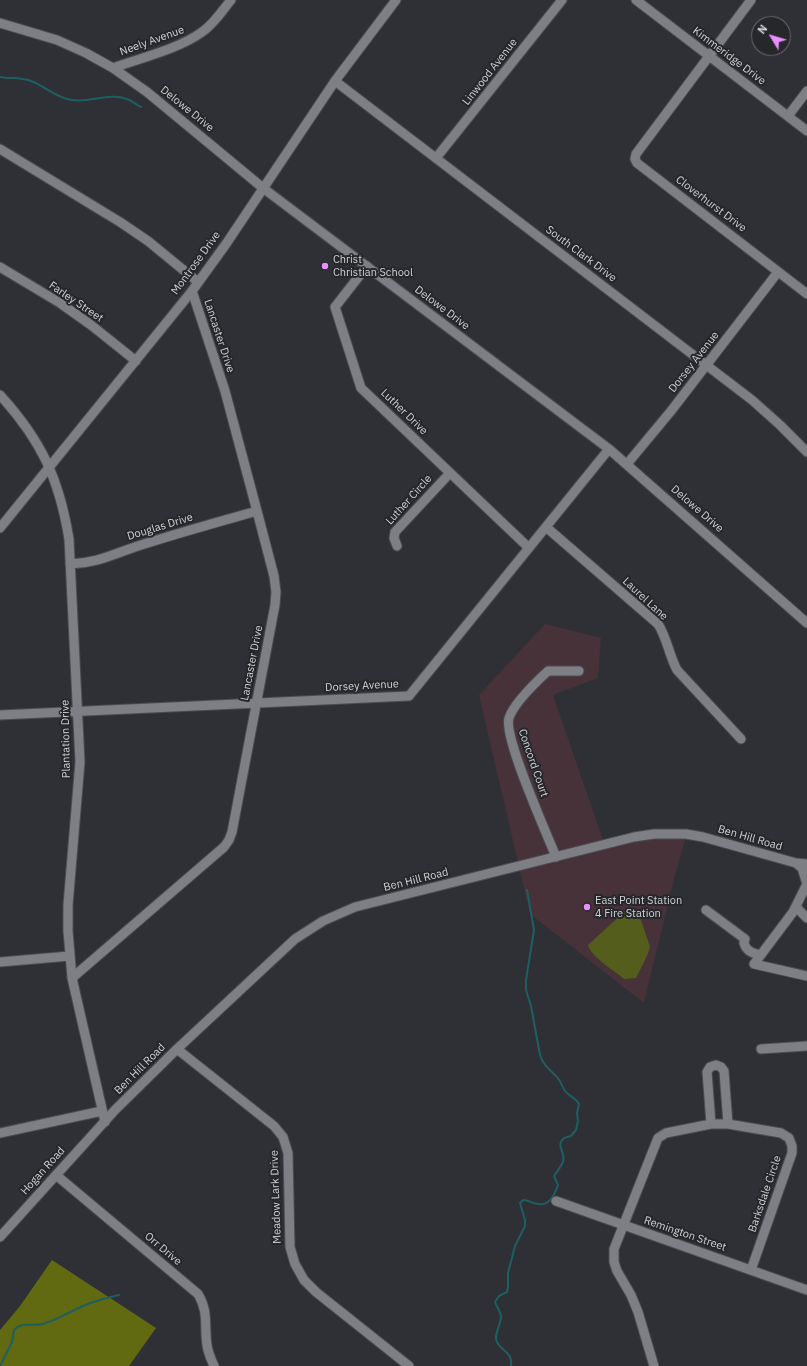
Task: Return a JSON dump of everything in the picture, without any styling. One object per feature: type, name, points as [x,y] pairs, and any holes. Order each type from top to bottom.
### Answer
[{"type":"street","name":"Neely Avenue","points":[[113,68],[191,39],[211,24],[231,0]]},
{"type":"street","name":"Montrose Drive","points":[[0,528],[192,291],[335,81],[396,0]]},
{"type":"street","name":"Linwood Avenue","points":[[436,158],[562,0]]},
{"type":"street","name":"Kimmeridge Drive","points":[[636,0],[807,131]]},
{"type":"street","name":"Cloverhurst Drive","points":[[752,0],[658,124],[634,159],[637,163],[807,294]]},
{"type":"street","name":"Delowe Drive","points":[[0,23],[57,40],[86,53],[113,68],[147,92],[263,188],[609,449],[807,622]]},
{"type":"street","name":"South Clark Drive","points":[[335,81],[752,400],[807,452]]},
{"type":"street","points":[[788,116],[807,91]]},
{"type":"street","points":[[0,149],[120,222],[148,242],[198,282]]},
{"type":"street","name":"Luther Drive","points":[[367,266],[335,307],[361,388],[529,548]]},
{"type":"street","name":"Farley Street","points":[[0,267],[60,303],[91,325],[136,361]]},
{"type":"street","name":"Dorsey Avenue","points":[[627,464],[671,411],[778,272]]},
{"type":"street","name":"Lancaster Drive","points":[[72,978],[224,847],[229,840],[232,832],[275,605],[276,592],[274,576],[257,511],[224,391],[192,291]]},
{"type":"street","name":"Plantation Drive","points":[[0,395],[19,416],[37,443],[49,468],[57,487],[65,514],[69,539],[80,762],[68,905],[70,956],[72,978],[104,1122]]},
{"type":"street","name":"Dorsey Avenue","points":[[0,715],[408,696],[609,449]]},
{"type":"street","name":"Luther Circle","points":[[397,546],[394,538],[395,532],[450,473]]},
{"type":"street","name":"Douglas Drive","points":[[70,564],[85,564],[99,561],[138,546],[257,511]]},
{"type":"street","name":"Laurel Lane","points":[[546,527],[658,624],[664,634],[677,670],[741,739]]},
{"type":"street","name":"Concord Court","points":[[556,857],[522,773],[509,729],[509,719],[514,709],[548,671],[579,671]]},
{"type":"street","name":"Ben Hill Road","points":[[104,1122],[177,1049],[295,939],[323,921],[355,907],[634,837],[654,834],[674,834],[703,837],[796,863],[807,864]]},
{"type":"street","points":[[796,863],[802,868],[807,884],[796,907],[754,964],[807,976]]},
{"type":"street","points":[[796,907],[807,918]]},
{"type":"street","points":[[706,910],[745,939],[744,942],[747,950],[760,955]]},
{"type":"street","points":[[0,962],[70,956]]},
{"type":"street","points":[[761,1049],[807,1046]]},
{"type":"street","name":"Meadow Lark Drive","points":[[177,1049],[274,1126],[283,1137],[288,1153],[290,1246],[295,1264],[304,1280],[316,1292],[409,1366]]},
{"type":"street","points":[[711,1124],[707,1072],[710,1067],[716,1064],[721,1066],[724,1071],[728,1124]]},
{"type":"street","points":[[0,1133],[102,1111]]},
{"type":"street","name":"Hogan Road","points":[[0,1237],[104,1122]]},
{"type":"street","name":"Barksdale Circle","points":[[624,1226],[658,1138],[666,1133],[711,1124],[728,1124],[781,1133],[789,1138],[792,1146],[792,1153],[751,1270]]},
{"type":"street","name":"Orr Drive","points":[[56,1175],[198,1294],[206,1309],[207,1344],[214,1366]]},
{"type":"street","name":"Remington Street","points":[[556,1201],[807,1290]]},
{"type":"street","points":[[624,1226],[614,1249],[614,1262],[638,1312],[654,1366]]},
{"type":"shaded area","points":[[545,624],[601,638],[598,678],[553,695],[603,840],[687,833],[674,879],[644,1003],[530,914],[479,695]]},
{"type":"green space","points":[[630,910],[641,920],[650,947],[636,978],[624,979],[593,954],[588,945],[623,913]]},
{"type":"green space","points":[[52,1260],[156,1328],[129,1366],[0,1366],[0,1330],[20,1306]]},
{"type":"waterway","points":[[0,77],[31,81],[66,99],[79,101],[107,97],[120,97],[141,107]]},
{"type":"waterway","points":[[511,1366],[509,1355],[499,1345],[496,1339],[501,1317],[495,1302],[499,1296],[507,1292],[508,1273],[515,1246],[525,1226],[525,1220],[520,1203],[523,1200],[543,1204],[549,1201],[554,1195],[558,1185],[554,1176],[564,1158],[560,1144],[564,1138],[571,1136],[576,1130],[579,1104],[565,1091],[558,1079],[545,1065],[540,1055],[531,1006],[526,990],[526,980],[534,930],[527,890]]},
{"type":"waterway","points":[[0,1366],[12,1342],[14,1330],[18,1327],[22,1325],[37,1325],[46,1323],[87,1304],[119,1295]]},
{"type":"place","name":"Christ Christian School","points":[[325,266]]},
{"type":"place","name":"East Point Station 4 Fire Station","points":[[587,907]]}]
